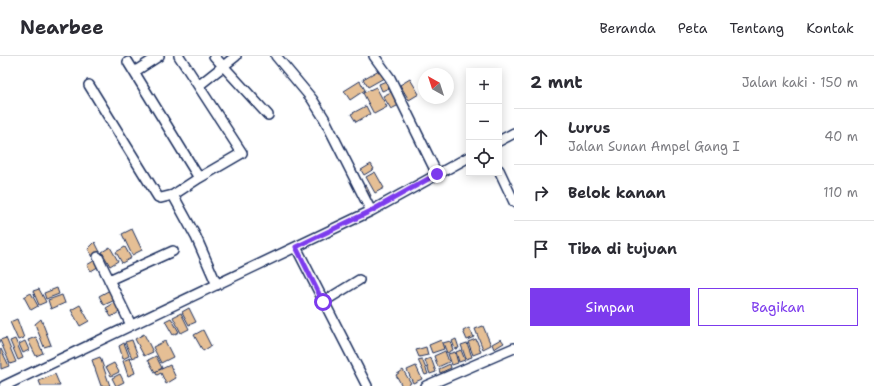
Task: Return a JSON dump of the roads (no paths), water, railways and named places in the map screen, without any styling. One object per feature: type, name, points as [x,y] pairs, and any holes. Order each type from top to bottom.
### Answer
[{"type":"street","points":[[134,72],[159,56]]},
{"type":"street","points":[[89,84],[158,196],[161,198],[173,195],[242,153],[179,56]]},
{"type":"street","points":[[214,56],[268,115]]},
{"type":"street","points":[[202,83],[236,56]]},
{"type":"street","points":[[276,56],[312,99],[324,118],[371,211]]},
{"type":"street","points":[[374,56],[390,78],[437,174]]},
{"type":"street","points":[[128,62],[199,178]]},
{"type":"street","points":[[501,140],[514,133]]},
{"type":"street","points":[[4,386],[371,211],[466,159]]},
{"type":"street","points":[[502,176],[514,202]]},
{"type":"street","points":[[173,195],[196,237],[217,285]]},
{"type":"street","points":[[296,247],[367,386]]},
{"type":"street","points":[[109,280],[173,251]]},
{"type":"street","points":[[98,257],[131,326]]},
{"type":"street","points":[[323,302],[360,280]]},
{"type":"street","points":[[426,386],[514,348]]}]
